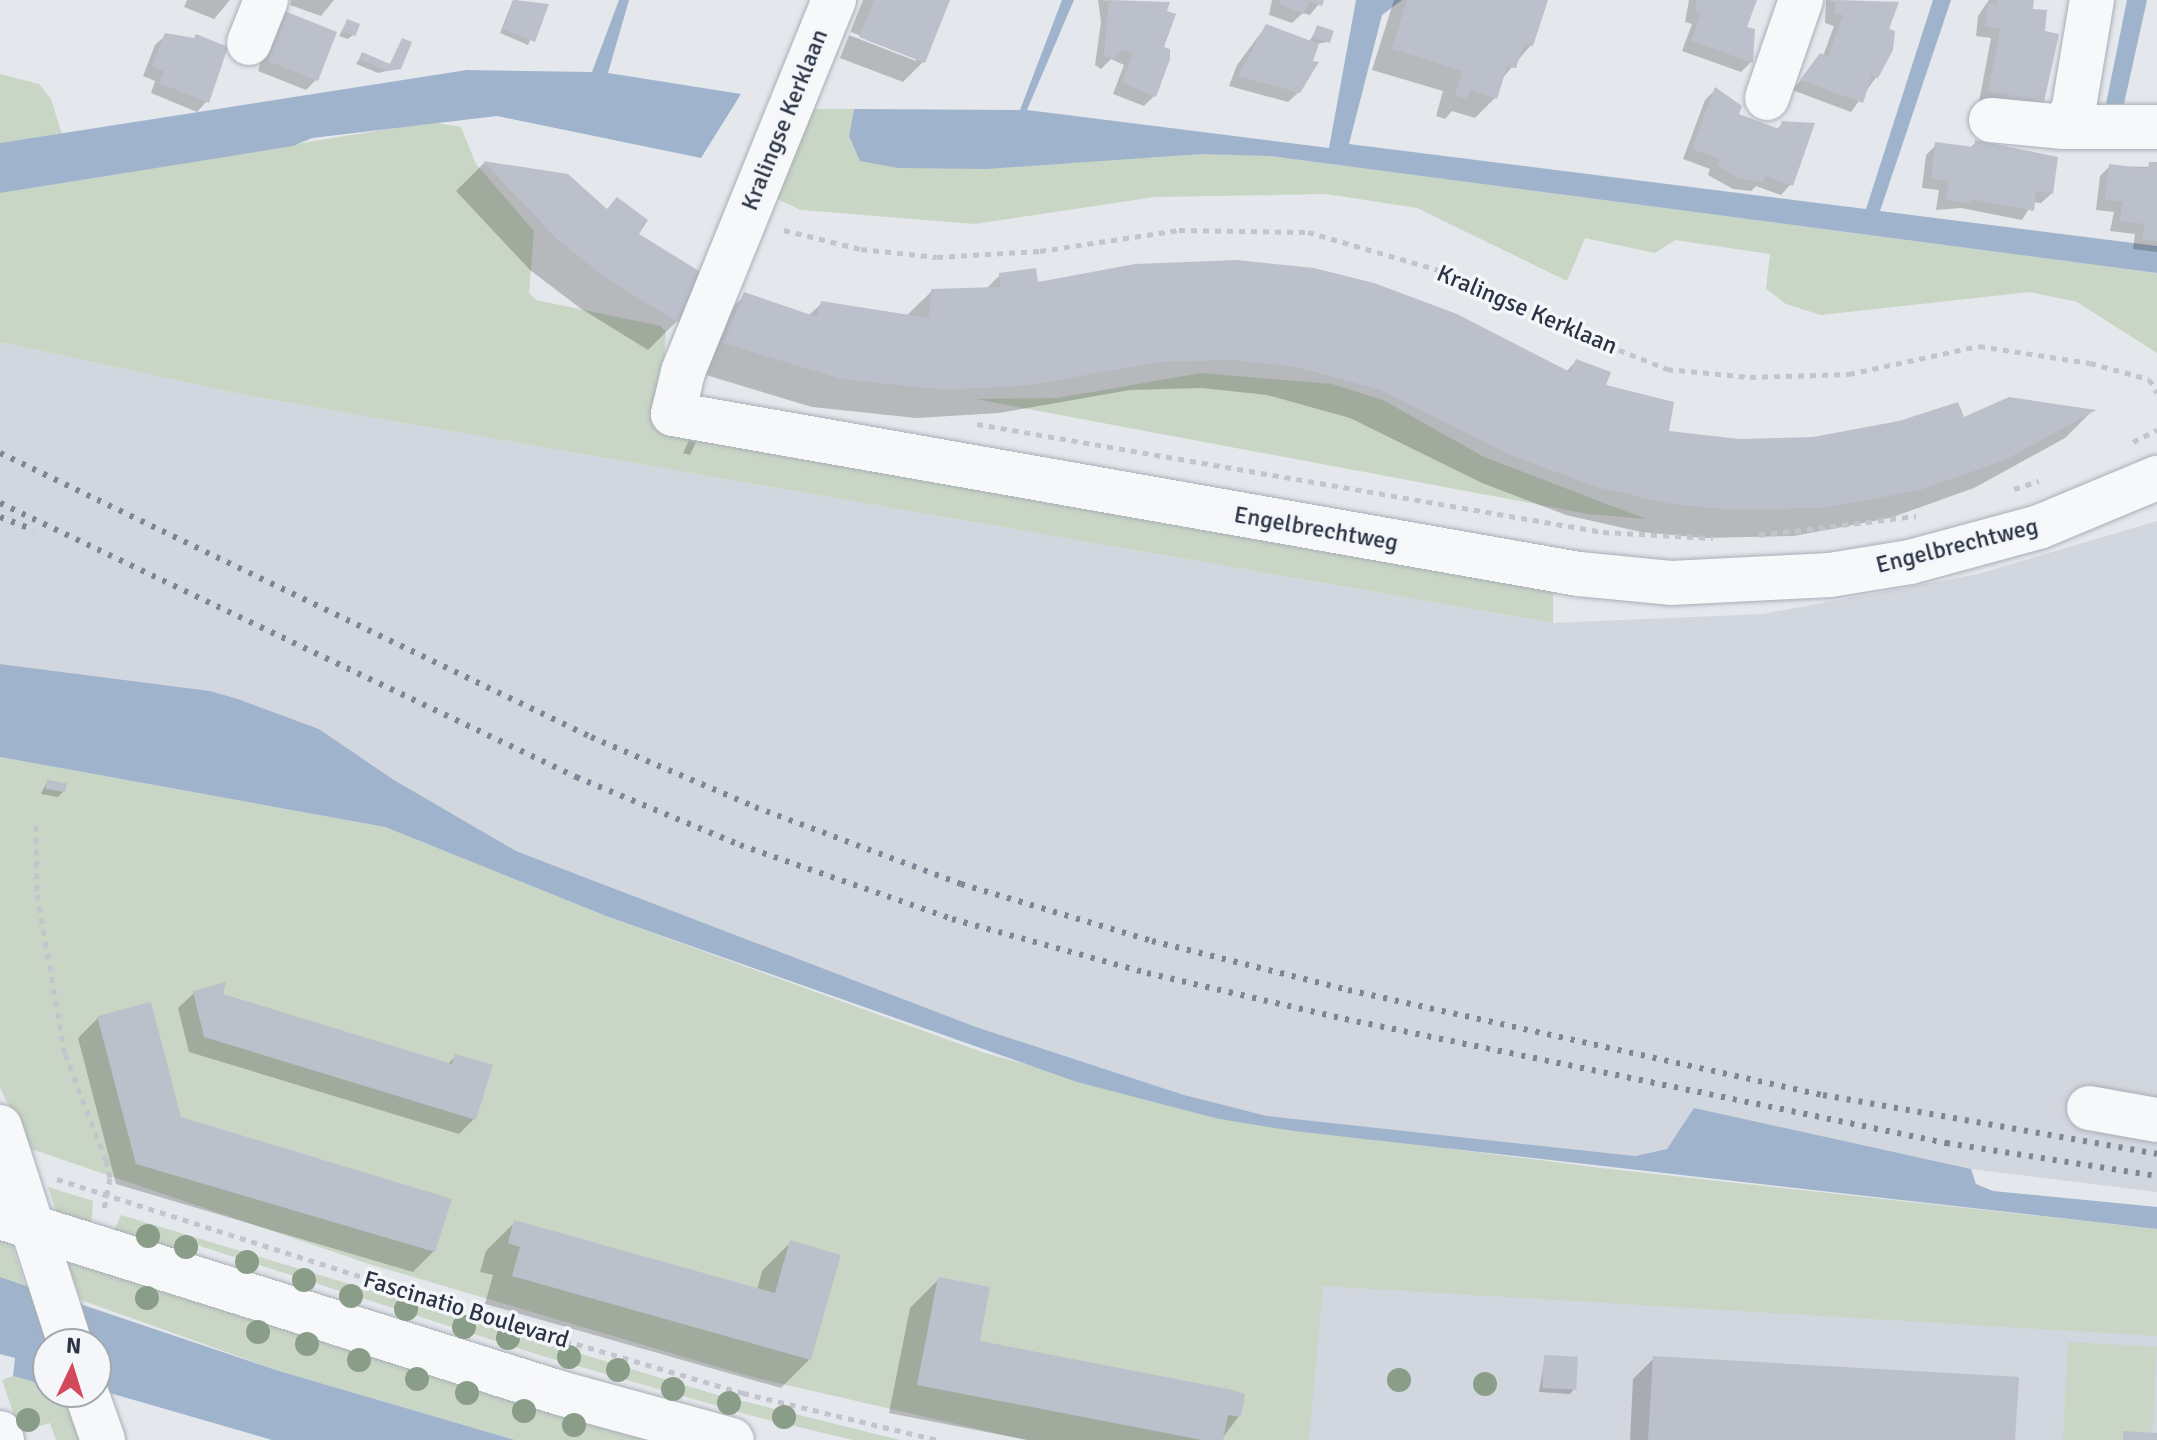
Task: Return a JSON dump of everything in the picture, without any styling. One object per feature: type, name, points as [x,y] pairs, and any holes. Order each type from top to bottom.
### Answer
[{"type":"street","points":[[249,43],[266,0]]},
{"type":"street","name":"Kralingse Kerklaan","points":[[743,220],[834,0]]},
{"type":"street","points":[[1767,98],[1801,0]]},
{"type":"street","points":[[2064,127],[2074,107],[2092,0]]},
{"type":"street","points":[[1991,120],[2064,127],[2157,127]]},
{"type":"street","name":"Engelbrechtweg","points":[[743,220],[683,372],[673,414],[1563,572],[1671,583],[1816,576],[1910,562],[2039,527],[2157,478]]},
{"type":"street","points":[[2089,1108],[2157,1120]]},
{"type":"street","points":[[6,1146],[16,1222],[53,1292],[65,1328]]},
{"type":"street","points":[[16,1222],[560,1393],[732,1440]]},
{"type":"street","points":[[92,1408],[103,1440]]},
{"type":"street","points":[[0,1433],[2,1440]]},
{"type":"path","name":"Kralingse Kerklaan","points":[[743,220],[861,249],[937,257],[1040,251],[1179,230],[1308,232],[1459,276],[1552,323],[1667,369],[1750,377],[1849,374],[1979,346],[2090,363],[2149,379],[2157,393]]},
{"type":"path","points":[[963,421],[1591,531],[1728,538]]},
{"type":"path","points":[[2124,446],[2157,430]]},
{"type":"path","points":[[2007,492],[2047,478]]},
{"type":"path","points":[[1743,537],[1861,526],[1929,513]]},
{"type":"path","points":[[36,825],[37,894],[65,1054],[106,1160],[108,1194],[94,1247]]},
{"type":"path","name":"Fascinatio Boulevard","points":[[6,1146],[108,1194],[264,1249],[743,1393],[937,1440]]},
{"type":"shaded area","points":[[0,342],[249,396],[1553,623],[1763,614],[1978,574],[2157,521],[2157,1192],[1971,1169],[1694,1109],[1667,1149],[1635,1156],[1267,1116],[1184,1095],[976,1027],[516,851],[394,780],[319,729],[238,699],[210,691],[0,664]]},
{"type":"shaded area","points":[[1309,1273],[2157,1329],[2157,1440],[1290,1440]]},
{"type":"green space","points":[[0,74],[39,84],[51,99],[62,134],[0,143]]},
{"type":"green space","points":[[810,109],[854,109],[849,136],[1270,156],[2157,273],[2157,353],[2077,302],[2030,292],[1821,315],[1786,304],[1766,289],[1770,254],[1675,240],[1655,253],[1585,238],[1567,281],[1417,208],[1326,194],[1155,197],[975,224],[801,210],[775,198]]},
{"type":"green space","points":[[430,122],[461,127],[476,164],[534,231],[529,293],[536,300],[661,326],[666,332],[662,391],[1534,548],[1553,594],[1553,623],[249,396],[0,342],[0,193]]},
{"type":"green space","points":[[1201,373],[1332,384],[1383,400],[1484,457],[1646,519],[1588,514],[975,399],[1058,398]]},
{"type":"green space","points":[[0,757],[385,827],[606,916],[982,1052],[1219,1119],[1601,1168],[2157,1229],[2157,1336],[1323,1286],[1309,1440],[1026,1440],[752,1377],[369,1264],[31,1149],[0,1088]]},
{"type":"green space","points":[[48,1187],[93,1201],[91,1228],[57,1214]]},
{"type":"green space","points":[[121,1215],[714,1394],[900,1440],[853,1440],[753,1416],[542,1356],[194,1244],[189,1258],[112,1235]]},
{"type":"green space","points":[[0,1236],[10,1238],[25,1285],[0,1277]]},
{"type":"green space","points":[[67,1262],[660,1440],[515,1440],[279,1371],[81,1300]]},
{"type":"green space","points":[[2068,1342],[2157,1347],[2152,1440],[2063,1440]]},
{"type":"green space","points":[[13,1376],[32,1381],[32,1408],[68,1408],[79,1440],[56,1440],[50,1423],[20,1432],[2,1380]]},
{"type":"water","points":[[619,0],[629,0],[608,73],[741,94],[701,158],[497,116],[312,138],[293,146],[0,193],[0,143],[467,70],[592,72]]},
{"type":"water","points":[[1062,0],[1074,0],[1027,110],[1329,148],[1356,0],[1402,0],[1382,15],[1349,144],[1866,209],[1933,0],[1951,0],[1880,211],[2157,246],[2157,273],[1270,156],[1201,154],[986,169],[899,168],[860,161],[849,136],[854,109],[1020,110]]},
{"type":"water","points":[[2127,0],[2147,0],[2124,104],[2106,104]]},
{"type":"water","points":[[0,664],[210,691],[238,699],[319,729],[394,780],[516,851],[976,1027],[1184,1095],[1267,1116],[1635,1156],[1667,1149],[1694,1108],[1971,1169],[1976,1184],[1993,1191],[2157,1207],[2157,1229],[1294,1131],[1219,1119],[1077,1082],[606,916],[385,827],[0,757]]},
{"type":"water","points":[[0,1277],[279,1371],[515,1440],[272,1440],[112,1394],[112,1328],[32,1328],[32,1381],[13,1376],[15,1358],[0,1354]]},
{"type":"building","points":[[514,0],[549,4],[535,42],[503,29]]},
{"type":"building","points":[[874,0],[950,0],[925,63],[859,37]]},
{"type":"building","points":[[1109,0],[1170,2],[1167,11],[1176,14],[1164,47],[1170,49],[1170,59],[1156,97],[1122,83],[1133,54],[1122,50],[1113,60],[1104,55]]},
{"type":"building","points":[[1280,0],[1324,0],[1322,6],[1309,1],[1304,14],[1279,4]]},
{"type":"building","points":[[1407,0],[1548,0],[1533,46],[1524,44],[1516,68],[1507,67],[1497,99],[1470,90],[1467,99],[1455,95],[1462,71],[1392,49]]},
{"type":"building","points":[[1696,0],[1757,0],[1747,27],[1755,29],[1753,63],[1691,41],[1701,14],[1695,12]]},
{"type":"building","points":[[1835,0],[1899,2],[1889,29],[1895,31],[1893,50],[1878,78],[1872,75],[1863,103],[1800,80],[1820,53],[1828,56],[1843,15],[1835,13]]},
{"type":"building","points":[[1997,0],[2034,0],[2033,9],[2047,10],[2045,31],[2059,34],[2041,116],[2005,112],[2008,94],[1988,92],[2000,28],[1985,27],[1988,3],[1997,4]]},
{"type":"building","points":[[287,12],[337,32],[318,81],[268,61],[273,47],[268,45],[281,13]]},
{"type":"building","points":[[347,19],[360,24],[355,36],[342,31]]},
{"type":"building","points":[[1266,24],[1319,44],[1313,61],[1319,62],[1300,93],[1238,76]]},
{"type":"building","points":[[1317,25],[1334,31],[1330,43],[1313,37]]},
{"type":"building","points":[[165,33],[194,38],[196,34],[228,47],[209,103],[159,83],[164,71],[152,66]]},
{"type":"building","points":[[402,38],[412,42],[401,69],[388,71],[359,59],[362,52],[390,64]]},
{"type":"building","points":[[1715,87],[1742,106],[1739,114],[1779,129],[1782,121],[1815,123],[1793,186],[1766,176],[1763,182],[1738,178],[1717,165],[1719,159],[1692,149]]},
{"type":"building","points":[[1975,140],[2058,157],[2053,194],[2036,191],[2034,211],[1971,199],[1970,203],[1945,200],[1949,181],[1931,178],[1935,142],[1974,147]]},
{"type":"building","points":[[483,161],[568,174],[607,209],[617,197],[648,220],[639,234],[704,274],[679,323],[609,280],[559,241]]},
{"type":"building","points":[[2149,162],[2157,162],[2157,241],[2142,240],[2144,224],[2120,221],[2123,202],[2105,200],[2109,164],[2148,169]]},
{"type":"building","points":[[1237,260],[1314,268],[1374,283],[1457,314],[1570,372],[1576,359],[1611,372],[1606,385],[1674,402],[1669,431],[1739,439],[1813,437],[1899,421],[1958,402],[1964,417],[2009,397],[2096,410],[2005,460],[1920,490],[1824,508],[1734,510],[1671,504],[1596,487],[1511,455],[1380,390],[1297,367],[1232,360],[1161,362],[1029,385],[946,390],[841,379],[723,343],[744,292],[817,317],[821,301],[929,318],[931,289],[1000,287],[999,273],[1036,268],[1038,282],[1135,264]]},
{"type":"building","points":[[47,780],[67,783],[65,792],[46,789]]},
{"type":"building","points":[[226,982],[223,994],[452,1064],[455,1054],[493,1065],[476,1120],[204,1037],[193,991]]},
{"type":"building","points":[[151,1002],[181,1117],[452,1199],[435,1252],[136,1164],[97,1016]]},
{"type":"building","points":[[514,1220],[775,1293],[790,1240],[841,1255],[811,1360],[512,1276],[520,1247],[508,1243]]},
{"type":"building","points":[[938,1277],[990,1287],[980,1341],[1233,1390],[1245,1394],[1241,1417],[1228,1415],[1223,1440],[1202,1440],[917,1385]]},
{"type":"building","points":[[1544,1355],[1578,1357],[1576,1390],[1542,1388]]},
{"type":"building","points":[[1653,1356],[2019,1377],[2015,1440],[1648,1440]]},
{"type":"building","points":[[2123,1431],[2157,1433],[2157,1440],[2123,1440]]},
{"type":"railway","points":[[0,453],[591,737],[755,807],[961,884],[1152,941],[1348,990],[1823,1095],[2157,1154]]},
{"type":"railway","points":[[0,503],[576,777],[740,845],[952,919],[1147,973],[1345,1019],[1946,1143],[2157,1176]]},
{"type":"railway","points":[[0,517],[34,530]]}]
